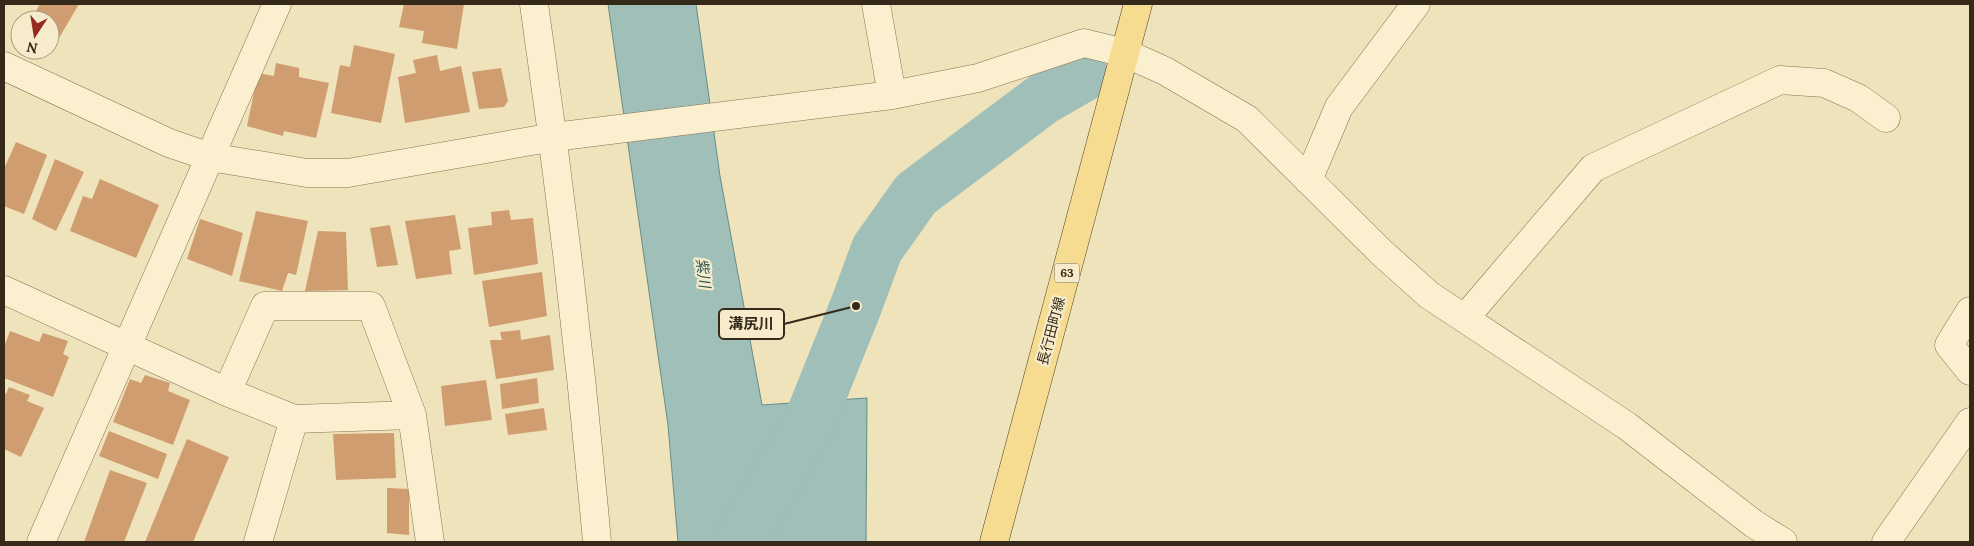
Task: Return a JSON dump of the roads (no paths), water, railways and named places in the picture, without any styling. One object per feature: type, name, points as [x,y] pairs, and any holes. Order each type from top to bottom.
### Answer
[{"type":"main road","name":"長行田町線","points":[[994,542],[1138,4]]},
{"type":"street","points":[[42,542],[277,4]]},
{"type":"street","points":[[534,4],[554,137],[597,542]]},
{"type":"street","points":[[876,4],[880,97]]},
{"type":"street","points":[[1308,180],[1339,108],[1416,4]]},
{"type":"street","points":[[4,66],[169,143],[210,157],[306,173],[348,173],[554,137],[880,97],[978,78],[1084,44],[1125,53],[1165,71],[1247,119],[1382,252],[1429,295],[1627,426],[1754,524],[1783,542]]},
{"type":"street","points":[[1465,318],[1594,168],[1780,80],[1824,83],[1858,98],[1886,118]]},
{"type":"street","points":[[4,290],[227,392],[294,419],[412,415]]},
{"type":"street","points":[[227,392],[265,306],[371,306],[412,415],[430,542]]},
{"type":"street","points":[[1970,311],[1949,345],[1970,371]]},
{"type":"street","points":[[258,542],[294,419]]},
{"type":"street","points":[[1886,542],[1970,422]]},
{"type":"water","name":"紫川","points":[[608,4],[696,4],[720,176],[762,405],[867,398],[866,542],[678,542],[668,425]]},
{"type":"waterway","points":[[740,542],[809,423],[877,249],[916,194],[1043,99],[1083,76]]},
{"type":"place","name":"溝尻川","points":[[856,306]]}]
